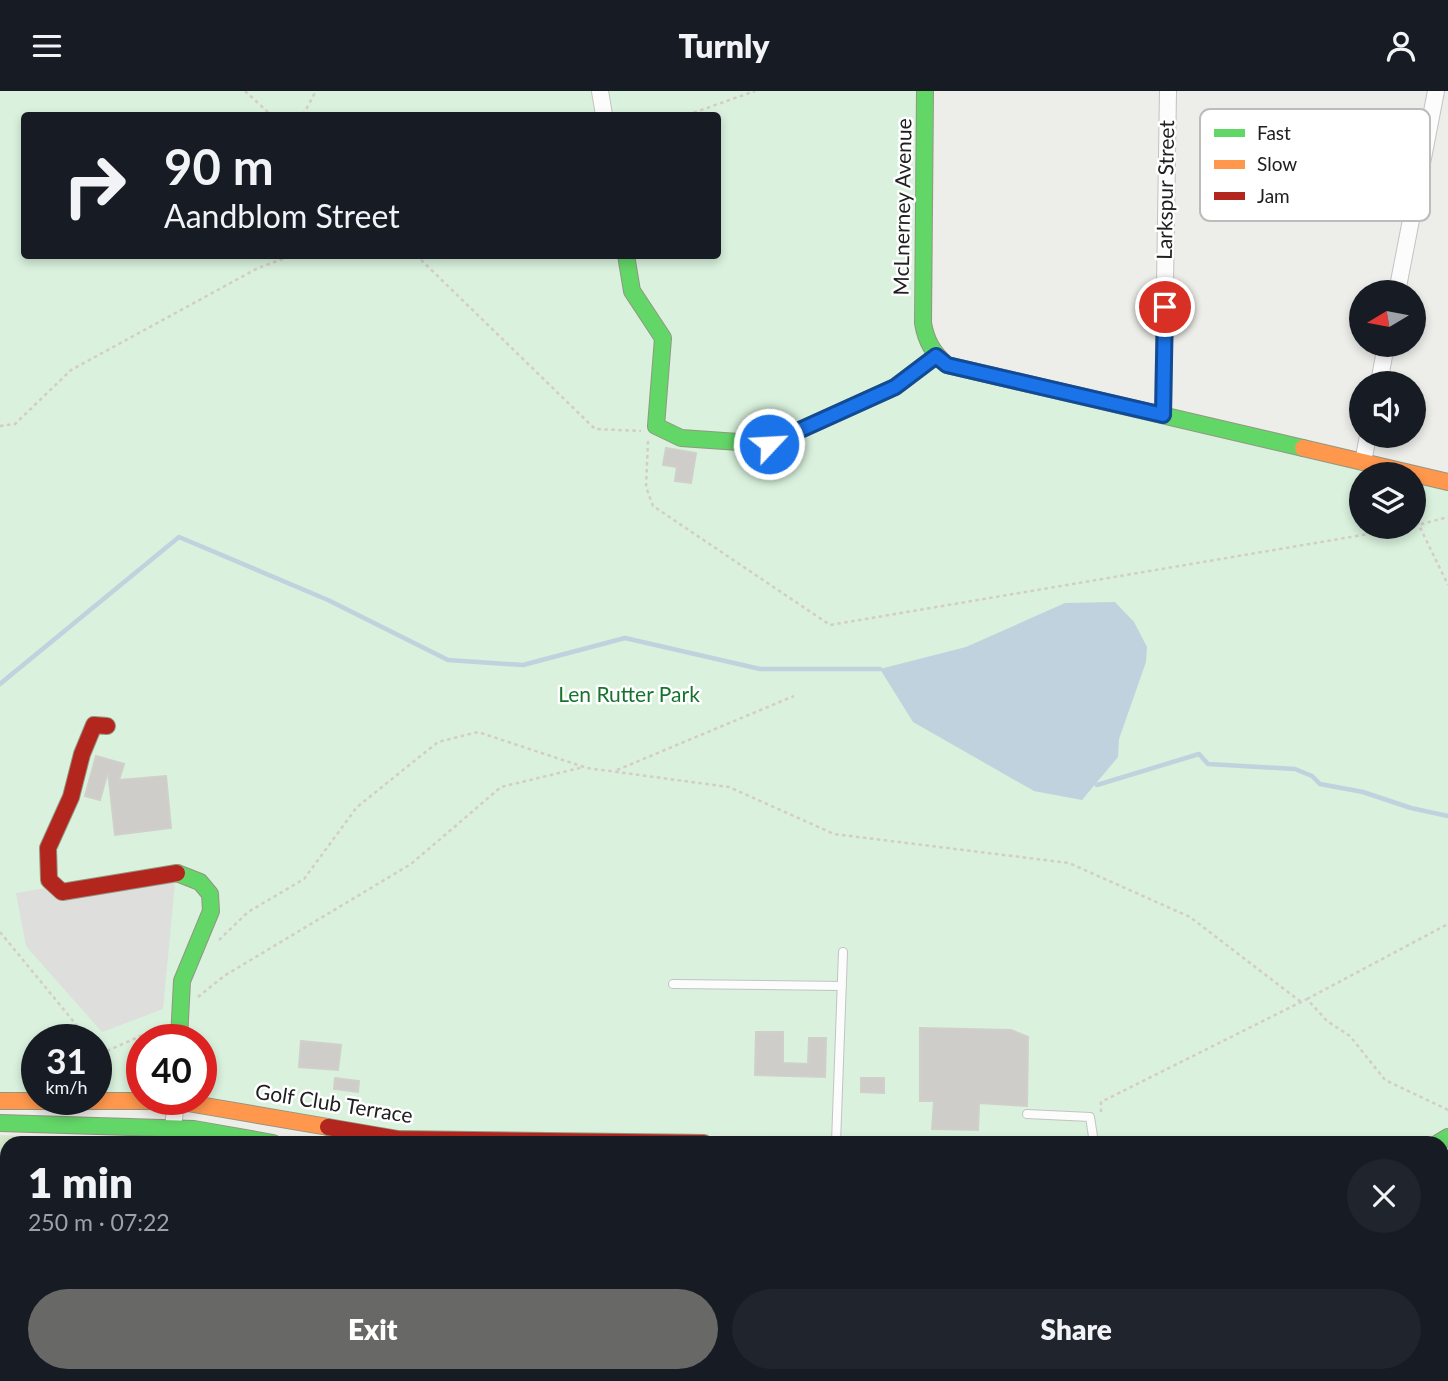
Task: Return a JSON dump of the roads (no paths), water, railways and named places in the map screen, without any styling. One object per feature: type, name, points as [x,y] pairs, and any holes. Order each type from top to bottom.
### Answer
[{"type":"street","points":[[600,91],[604,112]]},
{"type":"street","name":"McLnerney Avenue","points":[[925,91],[923,323],[929,345],[936,356]]},
{"type":"street","name":"Larkspur Street","points":[[1163,415],[1168,91]]},
{"type":"street","points":[[1430,122],[1436,91]]},
{"type":"street","points":[[1399,280],[1411,221]]},
{"type":"street","points":[[627,259],[632,291],[663,338],[656,426],[681,438],[769,444],[895,387],[936,356],[947,365],[1363,462],[1366,448]]},
{"type":"street","points":[[1426,477],[1448,482]]},
{"type":"street","points":[[107,726],[94,725],[82,754],[71,797],[48,848],[49,880],[62,892],[181,872],[200,882],[209,894],[211,911],[182,981],[180,1024]]},
{"type":"street","name":"Golf Club Terrace","points":[[0,1101],[126,1100]]},
{"type":"street","name":"Golf Club Terrace","points":[[217,1107],[381,1136]]},
{"type":"street","points":[[0,1123],[175,1136],[176,1115]]},
{"type":"lane","points":[[836,1136],[843,952]]},
{"type":"lane","points":[[673,984],[842,986]]},
{"type":"lane","points":[[1027,1114],[1090,1117],[1093,1136]]},
{"type":"waterway","points":[[0,684],[179,537],[328,600],[448,660],[523,665],[625,638],[760,669],[880,669]]},
{"type":"waterway","points":[[1097,785],[1199,754],[1208,764],[1295,769],[1312,776],[1320,784],[1363,792],[1411,808],[1448,816]]},
{"type":"park label","name":"Len Rutter Park","points":[[629,695]]}]
